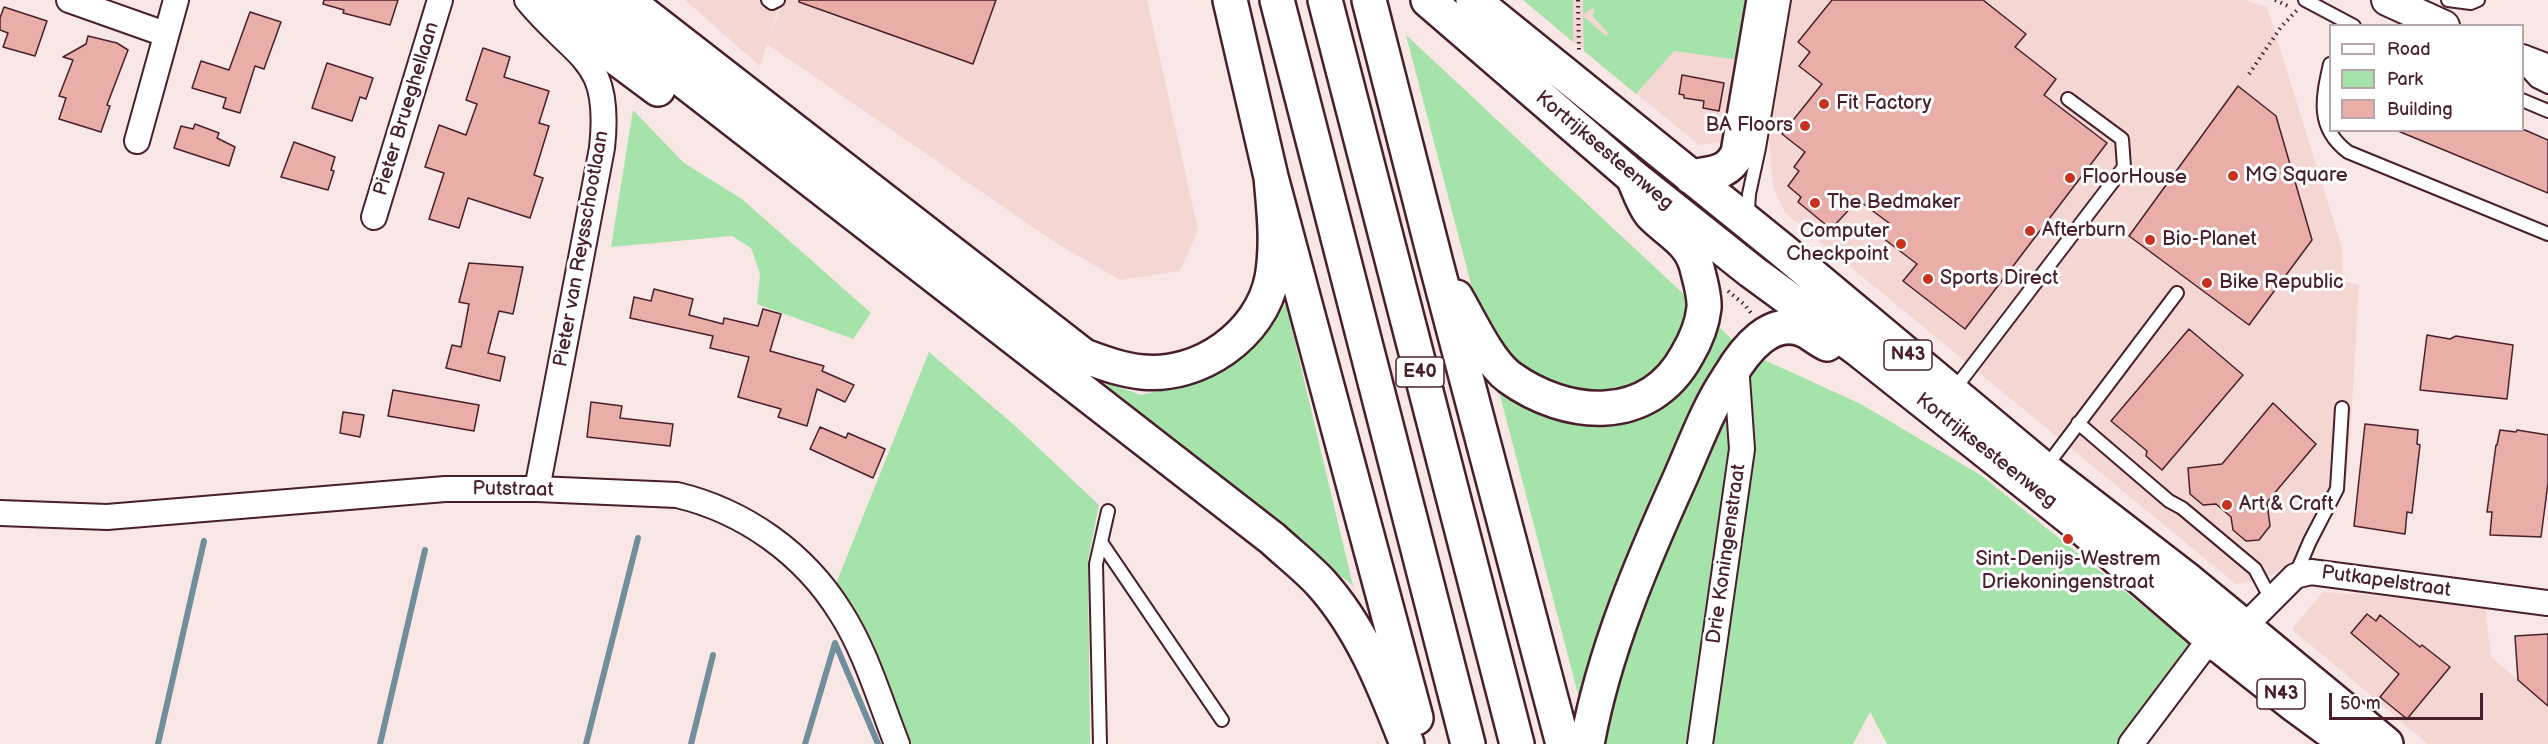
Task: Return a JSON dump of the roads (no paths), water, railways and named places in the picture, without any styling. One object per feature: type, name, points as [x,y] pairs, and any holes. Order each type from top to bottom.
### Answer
[{"type":"main road","points":[[552,0],[608,51],[859,233],[880,232]]},
{"type":"main road","points":[[586,0],[636,44],[1273,539],[1321,583],[1357,634],[1385,688],[1407,744]]},
{"type":"main road","points":[[626,0],[1084,356],[1115,367],[1142,372],[1165,372],[1187,368],[1210,358],[1230,344],[1250,324],[1264,300],[1271,279],[1275,247],[1271,177]]},
{"type":"main road","points":[[663,0],[807,127],[816,149]]},
{"type":"main road","points":[[1230,0],[1271,177],[1423,744]]},
{"type":"main road","name":"E40","points":[[1277,0],[1468,744]]},
{"type":"main road","name":"E40","points":[[1325,0],[1517,744]]},
{"type":"main road","name":"Kortrijksesteenweg","points":[[1428,0],[1633,177],[1709,206],[1758,230],[2044,469],[2244,626],[2386,744]]},
{"type":"main road","name":"Kortrijksesteenweg","points":[[1473,0],[1691,177],[1751,271],[1859,350],[2079,525],[2215,642],[2348,744]]},
{"type":"main road","points":[[1691,177],[1722,172],[1733,163],[1738,153],[1764,0]]},
{"type":"main road","points":[[1373,14],[1563,744]]},
{"type":"main road","points":[[1436,263],[1490,354],[1507,375],[1535,394],[1561,405],[1595,409],[1622,406],[1647,397],[1679,371],[1699,335],[1704,306],[1697,265],[1689,246],[1650,212],[1633,177]]},
{"type":"main road","points":[[1587,744],[1602,677],[1623,615],[1708,412],[1732,370],[1746,350],[1761,337],[1781,327],[1805,331],[1844,353],[1859,350]]},
{"type":"street","points":[[69,0],[165,34]]},
{"type":"street","points":[[137,141],[176,0]]},
{"type":"street","name":"Pieter Brueghellaan","points":[[374,217],[440,0]]},
{"type":"street","name":"Pieter van Reysschootlaan","points":[[527,0],[589,62],[600,80],[605,121],[602,148],[537,489]]},
{"type":"street","points":[[2387,0],[2441,24]]},
{"type":"street","points":[[2524,60],[2548,70]]},
{"type":"street","name":"Drie Koningenstraat","points":[[1700,744],[1742,449],[1732,370]]},
{"type":"street","name":"Putstraat","points":[[0,513],[107,517],[445,489],[537,489],[676,495],[717,508],[766,534],[808,570],[842,614],[862,655],[897,744]]},
{"type":"street","name":"Putkapelstraat","points":[[2244,626],[2295,576],[2310,572],[2548,603]]},
{"type":"street","points":[[2132,744],[2201,651],[2244,626]]},
{"type":"lane","points":[[768,0],[772,3],[778,0]]},
{"type":"lane","points":[[1709,206],[1759,148],[1784,0]]},
{"type":"lane","points":[[2448,0],[2471,3],[2478,0]]},
{"type":"lane","points":[[2303,2],[2349,24]]},
{"type":"lane","points":[[2524,66],[2536,81],[2548,87]]},
{"type":"lane","points":[[2329,71],[2324,89],[2324,123],[2338,145],[2348,152],[2548,234]]},
{"type":"lane","points":[[1952,392],[2124,167],[2122,140],[2068,99]]},
{"type":"lane","points":[[2524,100],[2548,111]]},
{"type":"lane","points":[[2044,469],[2177,293]]},
{"type":"lane","points":[[2295,576],[2337,489],[2342,408]]},
{"type":"lane","points":[[2078,423],[2255,569],[2271,599]]},
{"type":"lane","points":[[1100,744],[1096,564],[1108,511]]},
{"type":"lane","points":[[1101,542],[1222,720]]},
{"type":"waterway","points":[[586,744],[638,538]]},
{"type":"waterway","points":[[158,744],[204,541]]},
{"type":"waterway","points":[[380,744],[425,550]]},
{"type":"waterway","points":[[805,744],[835,643],[878,744]]},
{"type":"waterway","points":[[691,744],[713,655]]},
{"type":"place","name":"Fit Factory","points":[[1824,104]]},
{"type":"place","name":"BA Floors","points":[[1805,126]]},
{"type":"place","name":"MG Square","points":[[2233,176]]},
{"type":"place","name":"FloorHouse","points":[[2070,178]]},
{"type":"place","name":"The Bedmaker","points":[[1815,203]]},
{"type":"place","name":"Afterburn","points":[[2030,231]]},
{"type":"place","name":"Bio-Planet","points":[[2150,240]]},
{"type":"place","name":"Computer Checkpoint","points":[[1901,244]]},
{"type":"place","name":"Sports Direct","points":[[1928,279]]},
{"type":"place","name":"Bike Republic","points":[[2207,283]]},
{"type":"place","name":"Art & Craft","points":[[2227,505]]},
{"type":"place","name":"Sint-Denijs-Westrem Driekoningenstraat","points":[[2068,539]]}]
